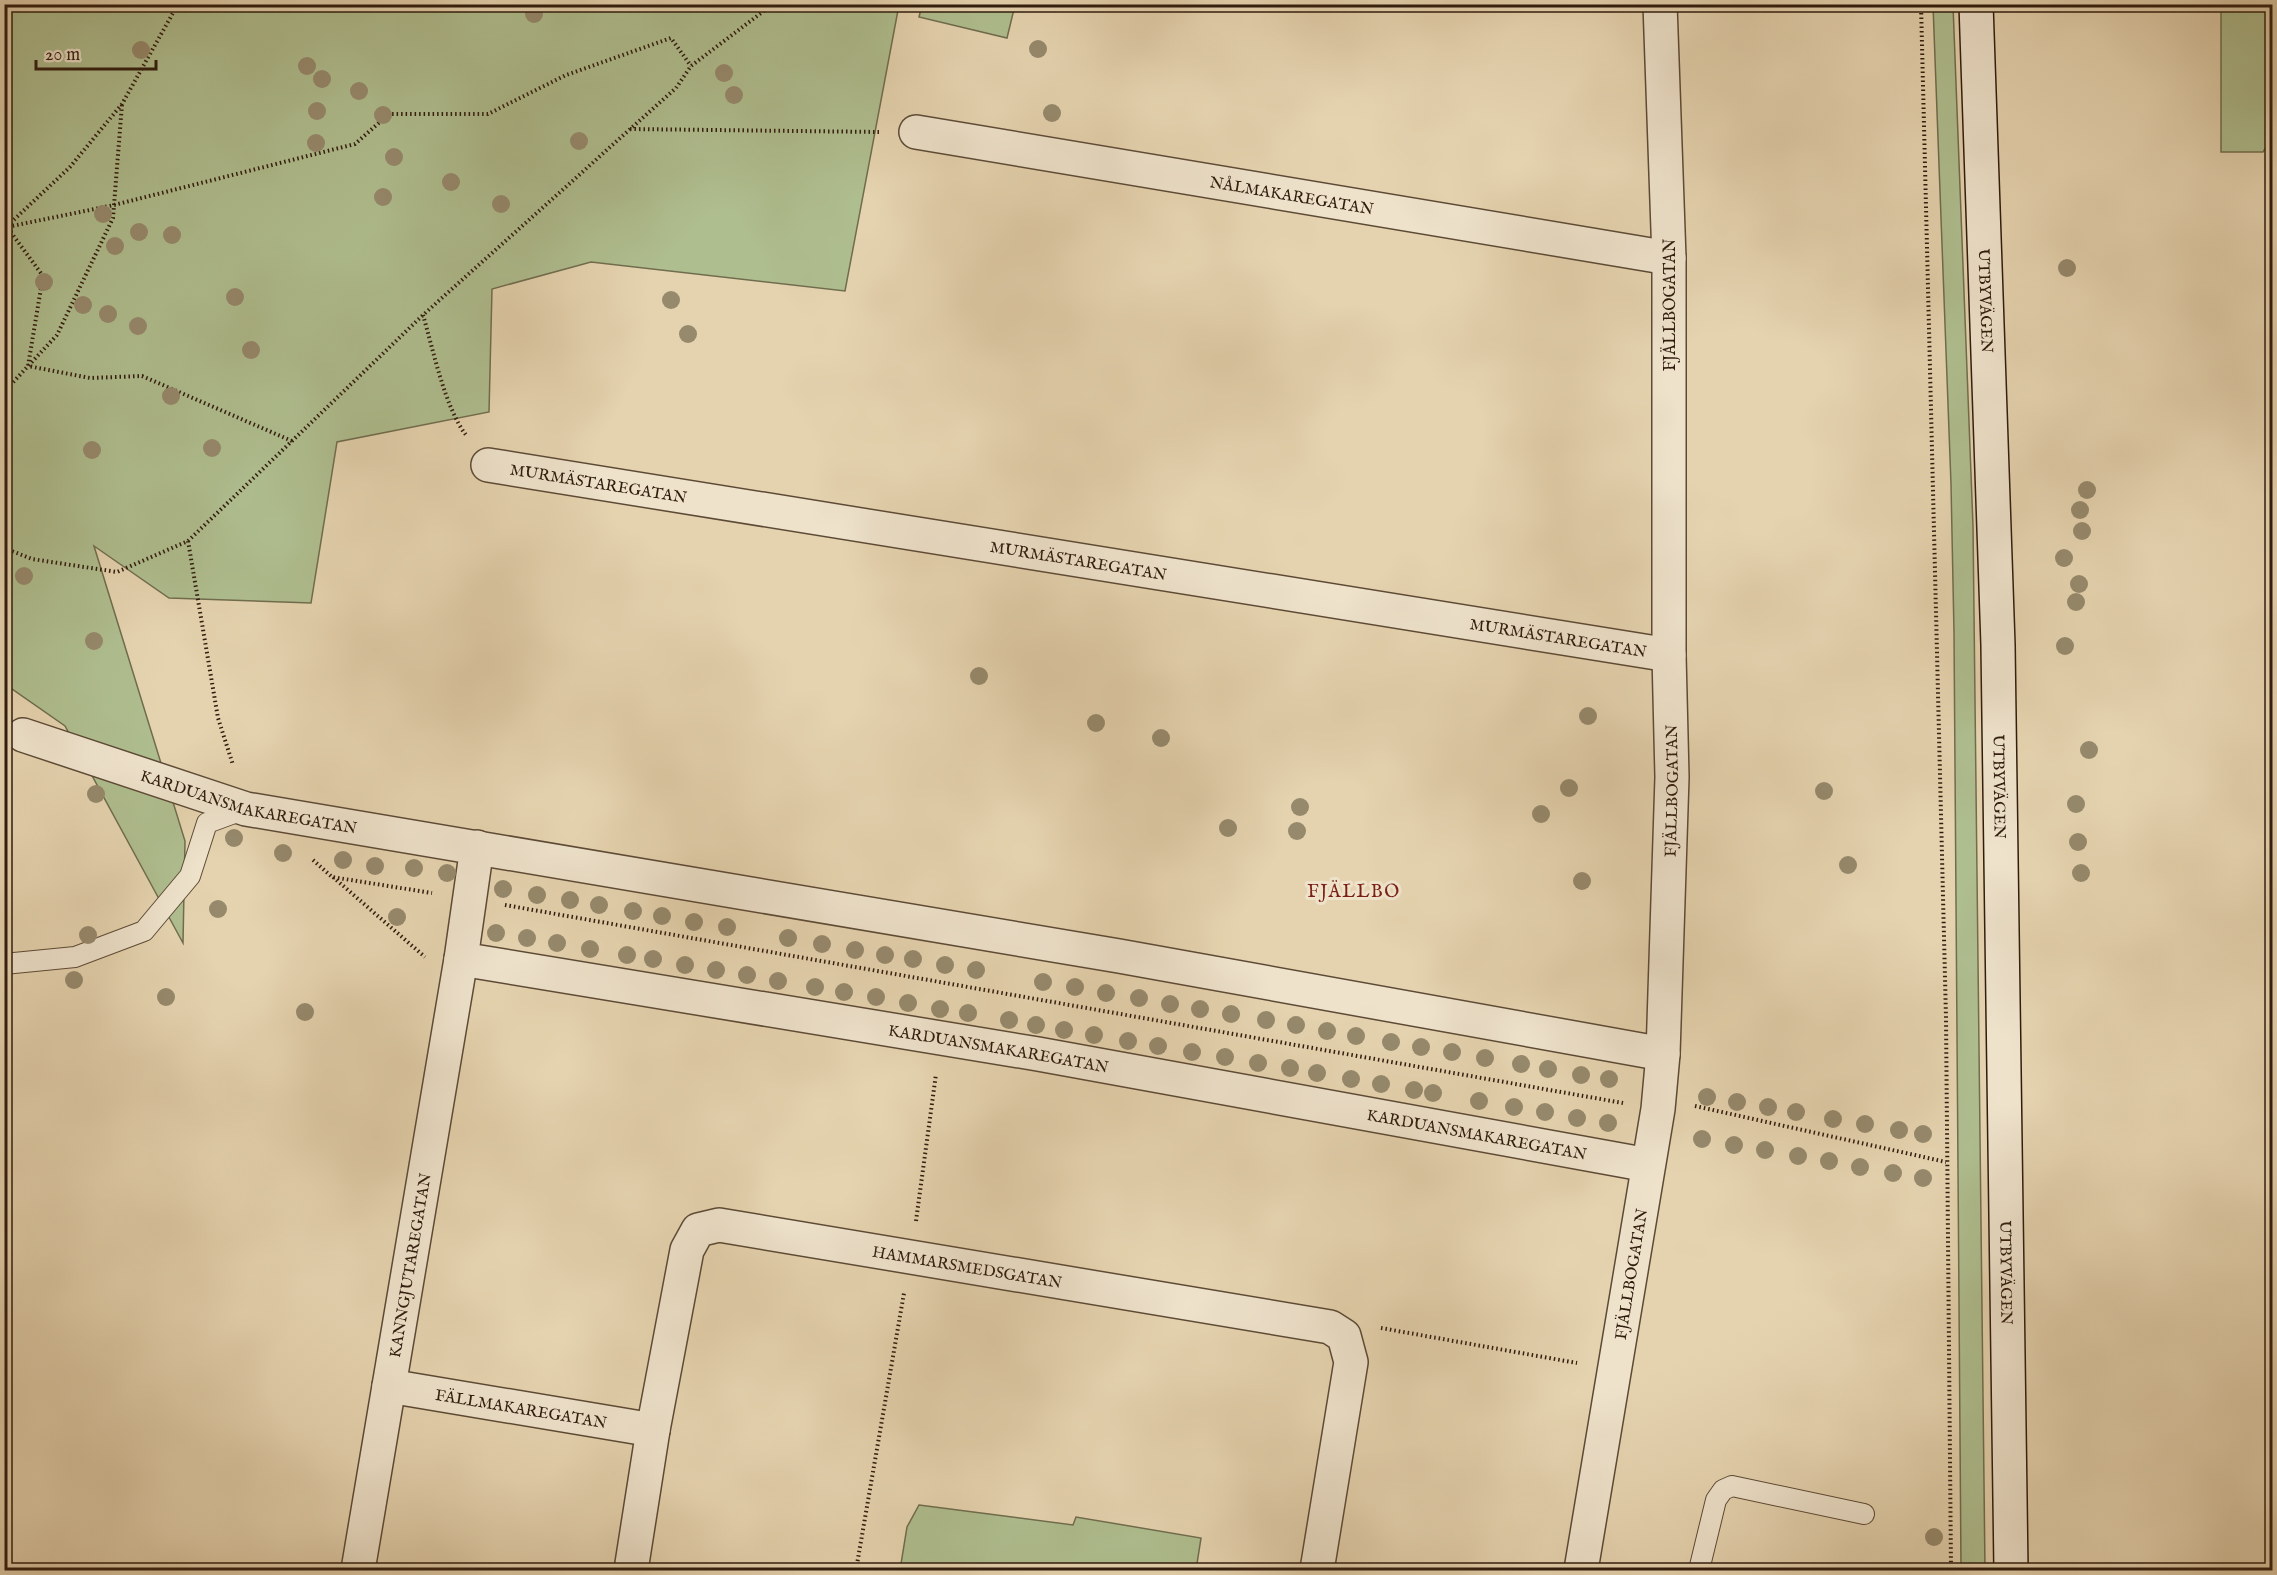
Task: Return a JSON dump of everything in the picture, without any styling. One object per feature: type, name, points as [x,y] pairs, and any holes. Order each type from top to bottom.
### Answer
[{"type":"street","name":"FJÄLLBOGATAN","points":[[1581,1570],[1659,1103],[1663,1054],[1672,777],[1669,655],[1669,258],[1660,4]]},
{"type":"street","name":"UTBYVÄGEN","points":[[1976,4],[1998,645],[2011,1570]]},
{"type":"street","name":"NÅLMAKAREGATAN","points":[[916,132],[1669,258]]},
{"type":"street","name":"MURMÄSTAREGATAN","points":[[488,465],[1669,655]]},
{"type":"street","name":"KARDUANSMAKAREGATAN","points":[[24,735],[246,809],[1142,960],[1663,1054]]},
{"type":"street","points":[[459,972],[477,847]]},
{"type":"street","name":"KARDUANSMAKAREGATAN","points":[[459,972],[942,1038],[1648,1165]]},
{"type":"street","name":"KANNGJUTAREGATAN","points":[[358,1570],[459,972]]},
{"type":"street","name":"HAMMARSMEDSGATAN","points":[[631,1570],[653,1430],[687,1250],[698,1230],[719,1225],[911,1255],[1330,1327],[1344,1336]]},
{"type":"street","points":[[1317,1570],[1351,1362],[1344,1336]]},
{"type":"street","name":"FÄLLMAKAREGATAN","points":[[389,1386],[653,1430]]},
{"type":"lane","points":[[4,964],[75,957],[144,931],[190,876],[207,824],[246,809]]},
{"type":"lane","points":[[1699,1570],[1716,1500],[1723,1490],[1732,1486],[1864,1514]]},
{"type":"path","points":[[4,548],[32,559],[117,572],[188,541],[423,315],[676,88],[691,66],[773,4]]},
{"type":"path","points":[[1921,4],[1946,982],[1951,1570]]},
{"type":"path","points":[[6,228],[70,167],[122,104],[178,5]]},
{"type":"path","points":[[6,228],[114,205],[355,144],[389,114],[488,114],[566,75],[671,38],[691,66]]},
{"type":"path","points":[[4,392],[57,334],[113,218],[122,104]]},
{"type":"path","points":[[630,129],[916,132]]},
{"type":"path","points":[[6,228],[43,276],[28,366]]},
{"type":"path","points":[[423,315],[460,427],[488,465]]},
{"type":"path","points":[[28,366],[90,378],[142,376],[292,441]]},
{"type":"path","points":[[188,541],[218,717],[246,809]]},
{"type":"path","points":[[308,855],[332,877],[459,972]]},
{"type":"path","points":[[332,877],[1659,1103],[1946,1162]]},
{"type":"path","points":[[856,1570],[911,1255],[942,1038]]},
{"type":"path","points":[[1344,1336],[1368,1326],[1613,1369]]},
{"type":"green space","points":[[922,4],[1015,5],[1007,38],[919,17]]},
{"type":"green space","points":[[5,5],[899,5],[845,291],[591,262],[492,289],[489,412],[337,442],[311,603],[169,598],[94,546],[185,841],[183,943],[65,726],[5,684]]},
{"type":"green space","points":[[1933,5],[1953,5],[1973,526],[1985,1570],[1961,1570],[1954,633],[1951,484]]},
{"type":"green space","points":[[2221,5],[2272,5],[2272,138],[2263,152],[2221,152]]},
{"type":"green space","points":[[919,1505],[1073,1525],[1076,1517],[1201,1538],[1196,1570],[900,1570],[907,1527]]},
{"type":"district","name":"FJÄLLBO","points":[[1354,891]]}]
